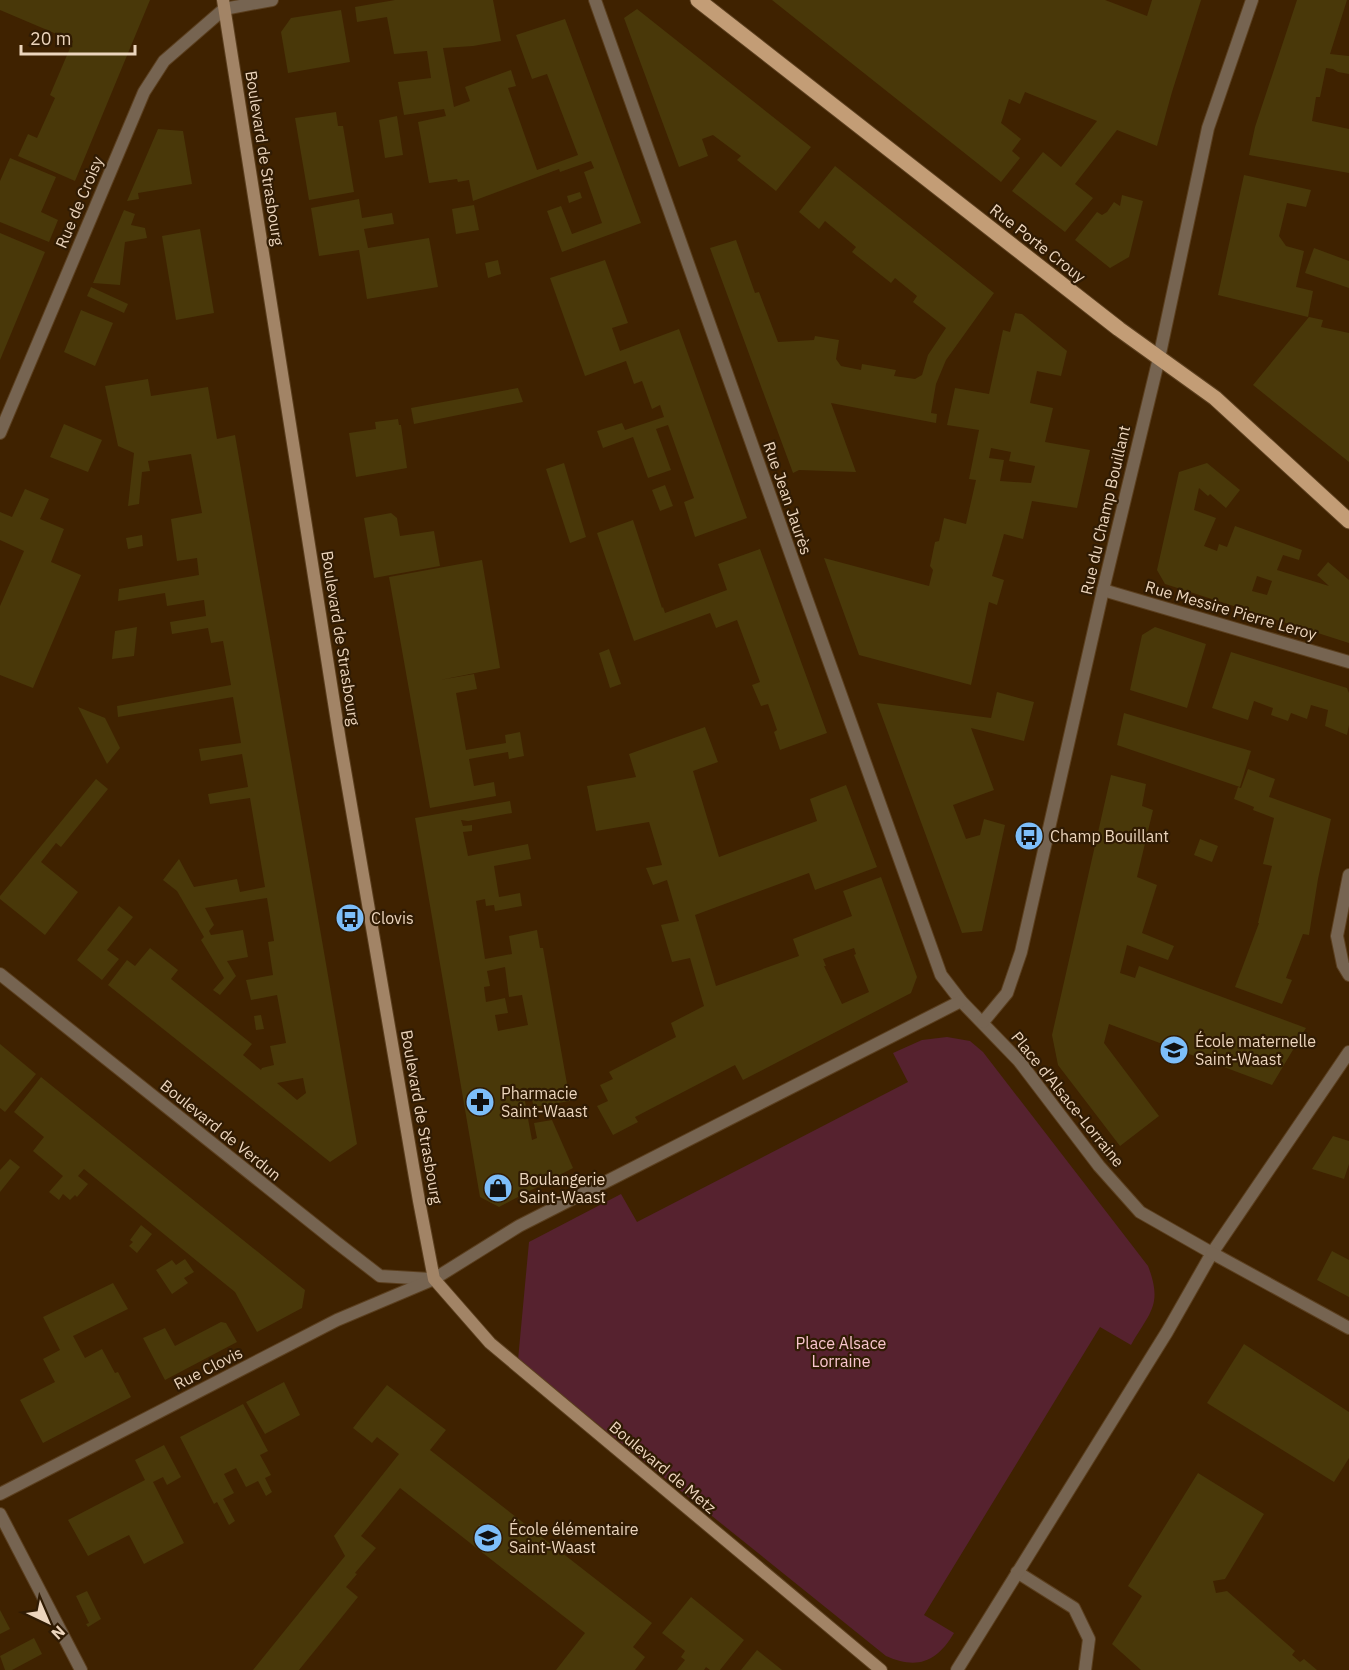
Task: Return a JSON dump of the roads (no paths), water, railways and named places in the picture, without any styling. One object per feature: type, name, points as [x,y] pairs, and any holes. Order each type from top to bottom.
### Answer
[{"type":"main road","name":"Rue Porte Crouy","points":[[698,0],[1119,329],[1215,398],[1349,521]]},
{"type":"main road","name":"Boulevard de Strasbourg","points":[[224,5],[342,753],[434,1279]]},
{"type":"main road","name":"Boulevard de Metz","points":[[434,1279],[490,1343],[880,1670]]},
{"type":"street","points":[[224,5],[273,0]]},
{"type":"street","name":"Rue Jean Jaurès","points":[[595,0],[941,975],[961,1000]]},
{"type":"street","name":"Rue du Champ Bouillant","points":[[983,1022],[1007,993],[1021,952],[1103,590],[1159,358],[1208,128],[1252,0]]},
{"type":"street","name":"Rue de Croisy","points":[[0,433],[144,92],[164,61],[224,5]]},
{"type":"street","name":"Rue Messire Pierre Leroy","points":[[1103,590],[1349,662]]},
{"type":"street","points":[[1349,874],[1337,936],[1343,965],[1349,975]]},
{"type":"street","name":"Boulevard de Verdun","points":[[0,974],[327,1236],[380,1275],[434,1279]]},
{"type":"street","points":[[434,1279],[519,1226],[961,1000]]},
{"type":"street","name":"Place d'Alsace-Lorraine","points":[[961,1000],[1019,1061],[1099,1166],[1140,1212],[1349,1328]]},
{"type":"street","points":[[957,1670],[1167,1332],[1212,1253],[1349,1052]]},
{"type":"street","name":"Rue Clovis","points":[[0,1494],[337,1320],[434,1279]]},
{"type":"street","points":[[0,1514],[81,1670]]},
{"type":"street","points":[[1017,1572],[1074,1608],[1089,1639],[1085,1670]]},
{"type":"place","name":"Champ Bouillant","points":[[1029,836]]},
{"type":"place","name":"Clovis","points":[[350,918]]},
{"type":"place","name":"École maternelle Saint-Waast","points":[[1174,1050]]},
{"type":"place","name":"Pharmacie Saint-Waast","points":[[480,1102]]},
{"type":"place","name":"Boulangerie Saint-Waast","points":[[498,1188]]},
{"type":"place","name":"École élémentaire Saint-Waast","points":[[488,1538]]},
{"type":"park label","name":"Place Alsace Lorraine","points":[[841,1352]]}]
